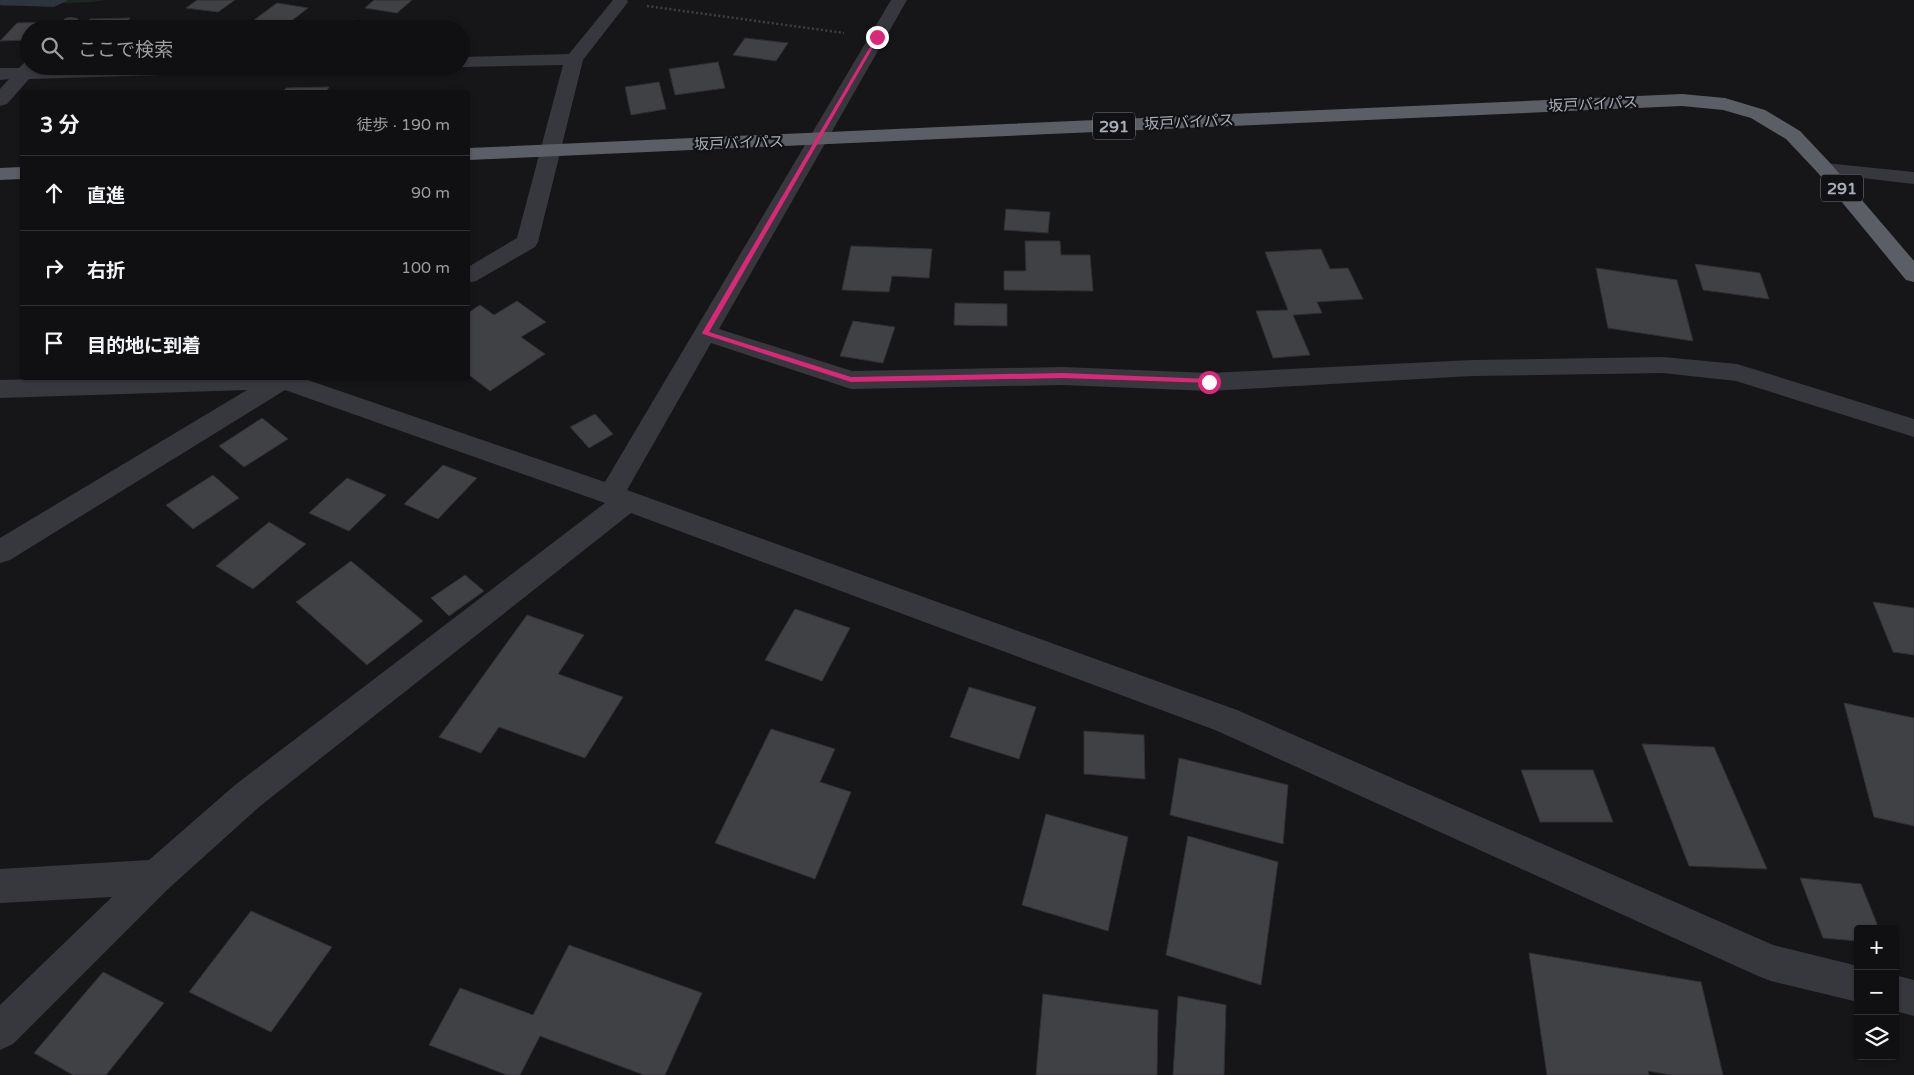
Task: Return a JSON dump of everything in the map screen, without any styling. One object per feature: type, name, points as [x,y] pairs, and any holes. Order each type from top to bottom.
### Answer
[{"type":"highway","name":"坂戸バイパス","points":[[470,154],[1682,100],[1725,104],[1758,114],[1793,135],[1825,169]]},
{"type":"highway","name":"291","points":[[1825,169],[1914,275]]},
{"type":"highway","points":[[0,174],[20,173]]},
{"type":"street","points":[[0,1031],[156,878],[247,796],[619,498],[705,333],[898,0]]},
{"type":"street","points":[[470,275],[527,242],[574,60],[620,2]]},
{"type":"street","points":[[470,62],[574,60]]},
{"type":"street","points":[[0,74],[20,71]]},
{"type":"street","points":[[0,100],[23,75]]},
{"type":"street","points":[[1825,169],[1914,178]]},
{"type":"street","points":[[705,333],[851,380],[1063,376],[1209,382],[1472,368],[1663,365],[1737,373],[1914,428]]},
{"type":"street","points":[[0,389],[256,380]]},
{"type":"street","points":[[0,552],[283,380]]},
{"type":"street","points":[[288,380],[619,498],[1226,720],[1771,963],[1854,983]]},
{"type":"street","points":[[0,886],[156,878]]},
{"type":"street","points":[[1899,994],[1914,998]]},
{"type":"path","points":[[620,2],[877,37]]},
{"type":"shaded area","points":[[0,0],[104,0],[1,6]]},
{"type":"building","points":[[197,0],[235,0],[218,12],[186,8]]},
{"type":"building","points":[[374,0],[412,0],[397,13],[365,8]]},
{"type":"building","points":[[277,3],[308,8],[292,20],[254,20]]},
{"type":"building","points":[[130,18],[128,20],[90,19]]},
{"type":"building","points":[[17,23],[20,23],[20,40],[0,41]]},
{"type":"building","points":[[745,38],[788,43],[776,61],[733,55]]},
{"type":"building","points":[[718,62],[725,88],[675,95],[669,69]]},
{"type":"building","points":[[659,82],[666,109],[631,115],[625,87]]},
{"type":"building","points":[[329,87],[327,90],[284,90],[286,88]]},
{"type":"building","points":[[1006,209],[1050,212],[1048,233],[1004,230]]},
{"type":"building","points":[[1025,241],[1060,241],[1061,255],[1090,255],[1093,291],[1004,290],[1004,271],[1026,271]]},
{"type":"building","points":[[851,246],[932,249],[929,278],[892,276],[889,292],[842,290]]},
{"type":"building","points":[[1321,249],[1330,269],[1348,268],[1363,299],[1317,302],[1322,313],[1293,315],[1310,355],[1273,358],[1256,311],[1288,310],[1265,252]]},
{"type":"building","points":[[1695,264],[1760,273],[1769,299],[1703,290]]},
{"type":"building","points":[[1596,268],[1677,280],[1693,341],[1608,328]]},
{"type":"building","points":[[517,301],[546,322],[521,337],[545,354],[490,391],[470,376],[470,312],[480,305],[494,315]]},
{"type":"building","points":[[955,303],[1007,304],[1007,326],[954,325]]},
{"type":"building","points":[[853,321],[895,327],[883,363],[840,356]]},
{"type":"building","points":[[595,414],[613,434],[589,448],[570,427]]},
{"type":"building","points":[[262,418],[288,439],[244,467],[219,446]]},
{"type":"building","points":[[443,465],[477,478],[438,519],[404,504]]},
{"type":"building","points":[[213,475],[239,498],[193,529],[166,505]]},
{"type":"building","points":[[347,478],[386,495],[349,531],[309,513]]},
{"type":"building","points":[[269,522],[306,544],[253,589],[216,566]]},
{"type":"building","points":[[351,561],[423,621],[367,665],[296,602]]},
{"type":"building","points":[[465,575],[484,591],[449,616],[431,598]]},
{"type":"building","points":[[1873,602],[1914,608],[1914,655],[1893,652]]},
{"type":"building","points":[[795,609],[850,628],[822,681],[765,660]]},
{"type":"building","points":[[527,615],[584,635],[558,674],[623,697],[585,758],[499,727],[481,753],[439,737]]},
{"type":"building","points":[[969,687],[1036,707],[1019,759],[950,737]]},
{"type":"building","points":[[1844,703],[1914,718],[1914,826],[1874,817]]},
{"type":"building","points":[[771,729],[835,749],[820,782],[851,792],[815,879],[715,843]]},
{"type":"building","points":[[1084,731],[1144,735],[1145,779],[1084,774]]},
{"type":"building","points":[[1642,744],[1714,747],[1767,869],[1689,866]]},
{"type":"building","points":[[1179,758],[1288,785],[1283,844],[1170,815]]},
{"type":"building","points":[[1521,770],[1593,770],[1613,822],[1540,822]]},
{"type":"building","points":[[1046,814],[1128,837],[1108,931],[1022,905]]},
{"type":"building","points":[[1188,836],[1278,862],[1261,985],[1166,955]]},
{"type":"building","points":[[1800,878],[1861,884],[1877,925],[1854,925],[1854,941],[1823,938]]},
{"type":"building","points":[[251,911],[332,947],[271,1032],[189,992]]},
{"type":"building","points":[[569,945],[702,993],[665,1075],[644,1075],[540,1036],[520,1075],[507,1075],[429,1045],[460,988],[533,1015]]},
{"type":"building","points":[[1529,953],[1701,982],[1723,1075],[1671,1075],[1648,1071],[1649,1075],[1547,1075]]},
{"type":"building","points":[[103,972],[164,1003],[106,1075],[73,1075],[34,1053]]},
{"type":"building","points":[[1043,994],[1158,1010],[1157,1075],[1036,1075]]},
{"type":"building","points":[[1178,996],[1226,1005],[1224,1075],[1173,1075]]},
{"type":"waterway","points":[[0,2],[54,4],[64,0]]},
{"type":"route","points":[[877,37],[705,333],[851,380],[1063,376],[1209,382]]}]
